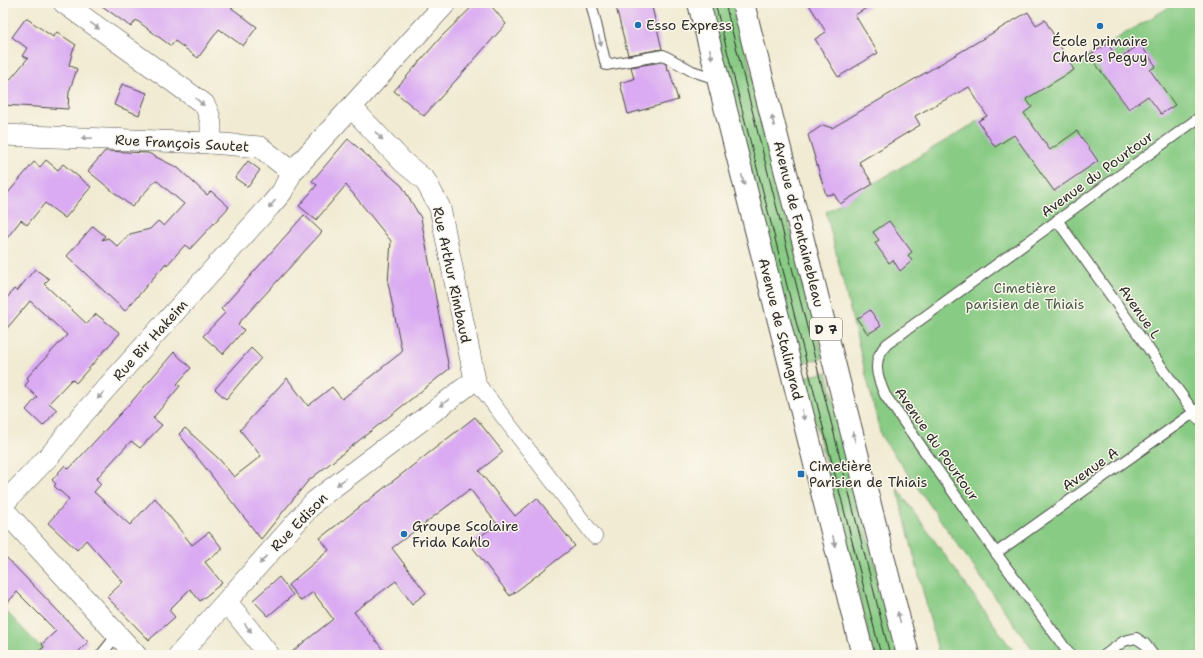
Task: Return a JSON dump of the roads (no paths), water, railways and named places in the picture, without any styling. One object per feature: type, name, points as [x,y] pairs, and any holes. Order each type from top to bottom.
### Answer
[{"type":"main road","name":"Avenue de Stalingrad","points":[[698,3],[863,655]]},
{"type":"main road","name":"Avenue de Fontainebleau","points":[[743,3],[908,655]]},
{"type":"street","points":[[64,3],[204,104],[210,114],[212,126],[210,143]]},
{"type":"street","points":[[292,172],[352,108],[441,5]]},
{"type":"street","name":"Rue Arthur Rimbaud","points":[[352,108],[403,162],[425,180],[440,208],[475,380]]},
{"type":"street","name":"Rue François Sautet","points":[[5,139],[210,143],[260,147],[292,172]]},
{"type":"street","name":"Rue Bir Hakeim","points":[[3,504],[52,453],[84,413],[274,202],[282,192],[292,172]]},
{"type":"street","points":[[475,380],[595,537]]},
{"type":"street","name":"Rue Edison","points":[[179,655],[228,602],[288,530],[315,502],[475,380]]},
{"type":"street","points":[[3,509],[136,655]]},
{"type":"street","points":[[228,602],[269,655]]},
{"type":"lane","points":[[591,3],[606,65],[663,55],[692,71],[718,79]]},
{"type":"lane","name":"Avenue du Pourtour","points":[[1070,655],[885,395],[877,376],[876,360],[886,344],[1200,117]]},
{"type":"lane","name":"Avenue L","points":[[1057,220],[1198,414]]},
{"type":"lane","name":"Avenue A","points":[[996,553],[1198,414]]},
{"type":"lane","points":[[102,655],[117,635]]},
{"type":"lane","points":[[1105,655],[1124,641],[1136,638],[1145,644],[1153,655]]},
{"type":"tram line","points":[[715,3],[881,655]]},
{"type":"tram line","points":[[725,3],[890,655]]},
{"type":"place","name":"Esso Express","points":[[638,25]]},
{"type":"place","name":"École primaire Charles Peguy","points":[[1100,26]]},
{"type":"place","name":"Cimetière Parisien de Thiais","points":[[801,474]]},
{"type":"place","name":"Groupe Scolaire Frida Kahlo","points":[[404,534]]},
{"type":"park label","name":"Cimetière parisien de Thiais","points":[[1025,296]]}]
